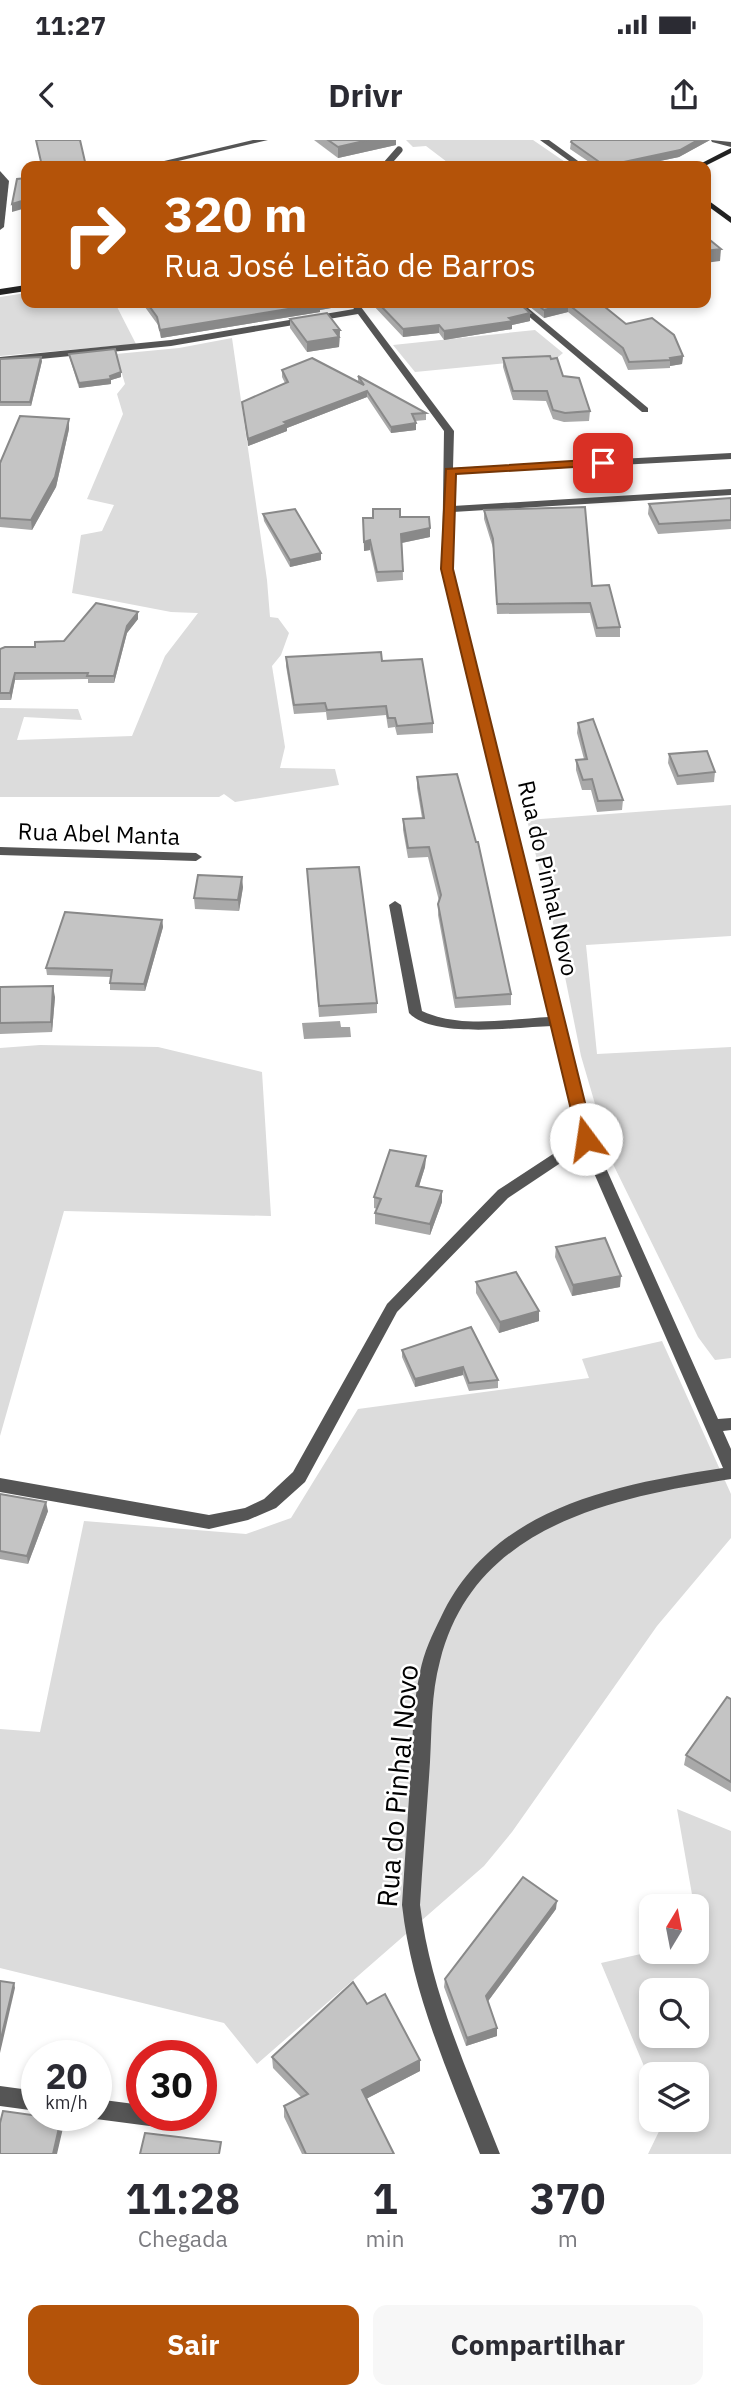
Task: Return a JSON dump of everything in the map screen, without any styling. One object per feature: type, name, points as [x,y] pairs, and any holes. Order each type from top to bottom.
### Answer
[{"type":"street","points":[[170,161],[264,140]]},
{"type":"street","points":[[544,140],[574,161]]},
{"type":"street","points":[[715,140],[731,147]]},
{"type":"street","points":[[708,161],[731,147]]},
{"type":"street","points":[[0,228],[2,177],[15,181]]},
{"type":"street","points":[[711,205],[731,221]]},
{"type":"street","points":[[0,292],[21,289]]},
{"type":"street","points":[[0,360],[171,343],[352,308]]},
{"type":"street","name":"Rua do Pinhal Novo","points":[[358,308],[449,431],[447,569],[586,1139],[731,1467]]},
{"type":"street","points":[[523,308],[645,410]]},
{"type":"street","points":[[450,471],[731,456]]},
{"type":"street","points":[[449,509],[731,492]]},
{"type":"street","name":"Rua Abel Manta","points":[[0,851],[196,857]]},
{"type":"street","points":[[395,905],[416,1013],[427,1020],[452,1024],[557,1021]]},
{"type":"street","points":[[0,1485],[209,1522],[241,1518],[266,1508],[287,1492],[299,1477],[391,1308],[502,1194],[586,1139]]},
{"type":"street","points":[[713,1426],[731,1424]]},
{"type":"street","name":"Rua do Pinhal Novo","points":[[490,2154],[421,1968],[413,1935],[411,1905],[425,1689],[436,1644],[469,1586],[486,1564],[520,1535],[564,1511],[607,1494],[731,1473]]},
{"type":"street","points":[[0,2095],[21,2098]]},
{"type":"lane","points":[[389,161],[399,150]]},
{"type":"shaded area","points":[[406,140],[533,140],[564,161],[446,161],[426,146],[413,147]]},
{"type":"shaded area","points":[[21,294],[21,308],[118,308],[136,344],[0,356],[0,297]]},
{"type":"shaded area","points":[[535,330],[563,353],[557,358],[415,372],[393,345]]},
{"type":"shaded area","points":[[232,338],[270,617],[278,618],[289,633],[281,655],[272,666],[285,747],[280,768],[335,769],[339,785],[235,802],[224,794],[219,797],[0,797],[0,708],[78,709],[82,720],[24,717],[17,740],[132,736],[165,656],[198,613],[171,612],[72,593],[81,535],[102,531],[114,505],[87,499],[123,414],[117,394],[125,384],[116,354],[179,348]]},
{"type":"shaded area","points":[[731,805],[731,936],[586,945],[597,1054],[731,1047],[731,1358],[715,1360],[698,1337],[612,1162],[581,1056],[559,947],[527,820]]},
{"type":"shaded area","points":[[340,1021],[341,1027],[350,1027],[351,1037],[304,1039],[302,1023]]},
{"type":"shaded area","points":[[40,1045],[158,1047],[262,1072],[271,1216],[64,1211],[0,1436],[0,1048]]},
{"type":"shaded area","points":[[662,1341],[731,1494],[731,1538],[657,1626],[512,1832],[484,1866],[257,2064],[224,2023],[0,1968],[0,1729],[40,1732],[84,1521],[246,1534],[291,1518],[358,1409],[589,1378],[582,1359]]},
{"type":"shaded area","points":[[677,1809],[731,1831],[731,2154],[648,2154],[659,2132],[709,2132],[709,2062],[642,2062],[601,1963],[639,1954],[639,1964],[709,1964],[709,1894],[692,1894]]},
{"type":"building","points":[[36,140],[80,140],[85,161],[41,161]]},
{"type":"building","points":[[328,140],[368,140],[338,147]]},
{"type":"building","points":[[698,140],[680,150],[628,161],[598,161],[571,142]]},
{"type":"building","points":[[17,179],[21,179],[21,201],[12,204]]},
{"type":"building","points":[[711,241],[721,249],[711,250]]},
{"type":"building","points":[[151,308],[295,308],[160,330],[157,317]]},
{"type":"building","points":[[383,308],[524,308],[530,313],[509,318],[513,321],[444,331],[439,325],[403,329]]},
{"type":"building","points":[[573,308],[606,308],[626,324],[652,318],[674,335],[683,356],[670,358],[671,360],[629,362],[623,348]]},
{"type":"building","points":[[327,313],[340,330],[334,330],[339,337],[307,342],[290,319]]},
{"type":"building","points":[[115,349],[121,372],[110,376],[111,379],[79,383],[69,354]]},
{"type":"building","points":[[550,356],[551,359],[557,358],[563,376],[579,378],[590,411],[565,413],[553,410],[547,391],[513,391],[503,358]]},
{"type":"building","points":[[41,357],[30,402],[0,402],[0,359]]},
{"type":"building","points":[[312,358],[364,385],[358,376],[426,413],[412,414],[416,423],[391,427],[367,391],[284,422],[287,424],[248,439],[242,402],[288,382],[282,370]]},
{"type":"building","points":[[20,416],[69,419],[55,477],[31,520],[0,518],[0,463]]},
{"type":"building","points":[[731,498],[731,520],[659,524],[649,504]]},
{"type":"building","points":[[585,507],[592,586],[609,585],[620,627],[597,628],[590,603],[497,604],[493,539],[484,510]]},
{"type":"building","points":[[295,509],[321,553],[290,560],[263,514]]},
{"type":"building","points":[[373,509],[400,509],[400,517],[429,517],[430,528],[401,534],[403,571],[377,572],[370,540],[364,542],[363,518],[373,518]]},
{"type":"building","points":[[96,603],[138,612],[127,626],[114,676],[87,676],[88,673],[15,673],[10,693],[0,693],[0,649],[35,647],[35,642],[64,641]]},
{"type":"building","points":[[381,652],[382,661],[422,659],[433,723],[397,726],[395,718],[388,718],[386,706],[327,710],[325,703],[294,705],[286,657]]},
{"type":"building","points":[[593,719],[623,800],[598,801],[592,779],[583,780],[576,760],[587,759],[578,723]]},
{"type":"building","points":[[707,751],[715,772],[678,776],[669,754]]},
{"type":"building","points":[[457,774],[478,842],[511,994],[456,998],[438,904],[441,895],[429,847],[408,848],[403,819],[424,818],[417,777]]},
{"type":"building","points":[[359,867],[377,1003],[319,1006],[307,869]]},
{"type":"building","points":[[198,875],[242,877],[238,900],[194,898]]},
{"type":"building","points":[[65,912],[162,920],[144,984],[110,983],[112,970],[46,968]]},
{"type":"building","points":[[53,986],[51,1022],[0,1023],[0,987]]},
{"type":"building","points":[[390,1150],[426,1156],[416,1186],[442,1191],[430,1224],[375,1213],[381,1199],[374,1197]]},
{"type":"building","points":[[605,1238],[621,1276],[573,1285],[556,1247]]},
{"type":"building","points":[[516,1272],[539,1311],[500,1322],[476,1282]]},
{"type":"building","points":[[471,1327],[498,1380],[469,1383],[463,1367],[415,1379],[402,1350]]},
{"type":"building","points":[[0,1494],[46,1502],[27,1556],[0,1551]]},
{"type":"building","points":[[727,1697],[731,1699],[731,1782],[686,1755]]},
{"type":"building","points":[[523,1877],[557,1901],[486,1996],[497,2028],[467,2038],[445,1979]]},
{"type":"building","points":[[0,1981],[14,1983],[0,2043]]},
{"type":"building","points":[[353,1982],[367,2004],[385,1994],[420,2060],[362,2090],[394,2154],[306,2154],[284,2106],[308,2094],[272,2057]]},
{"type":"building","points":[[3,2111],[21,2113],[21,2131],[58,2131],[53,2154],[0,2154],[0,2123]]},
{"type":"building","points":[[145,2133],[221,2142],[219,2154],[140,2154]]},
{"type":"route","points":[[586,1139],[500,777],[447,569],[448,529],[450,471],[603,463]]}]
